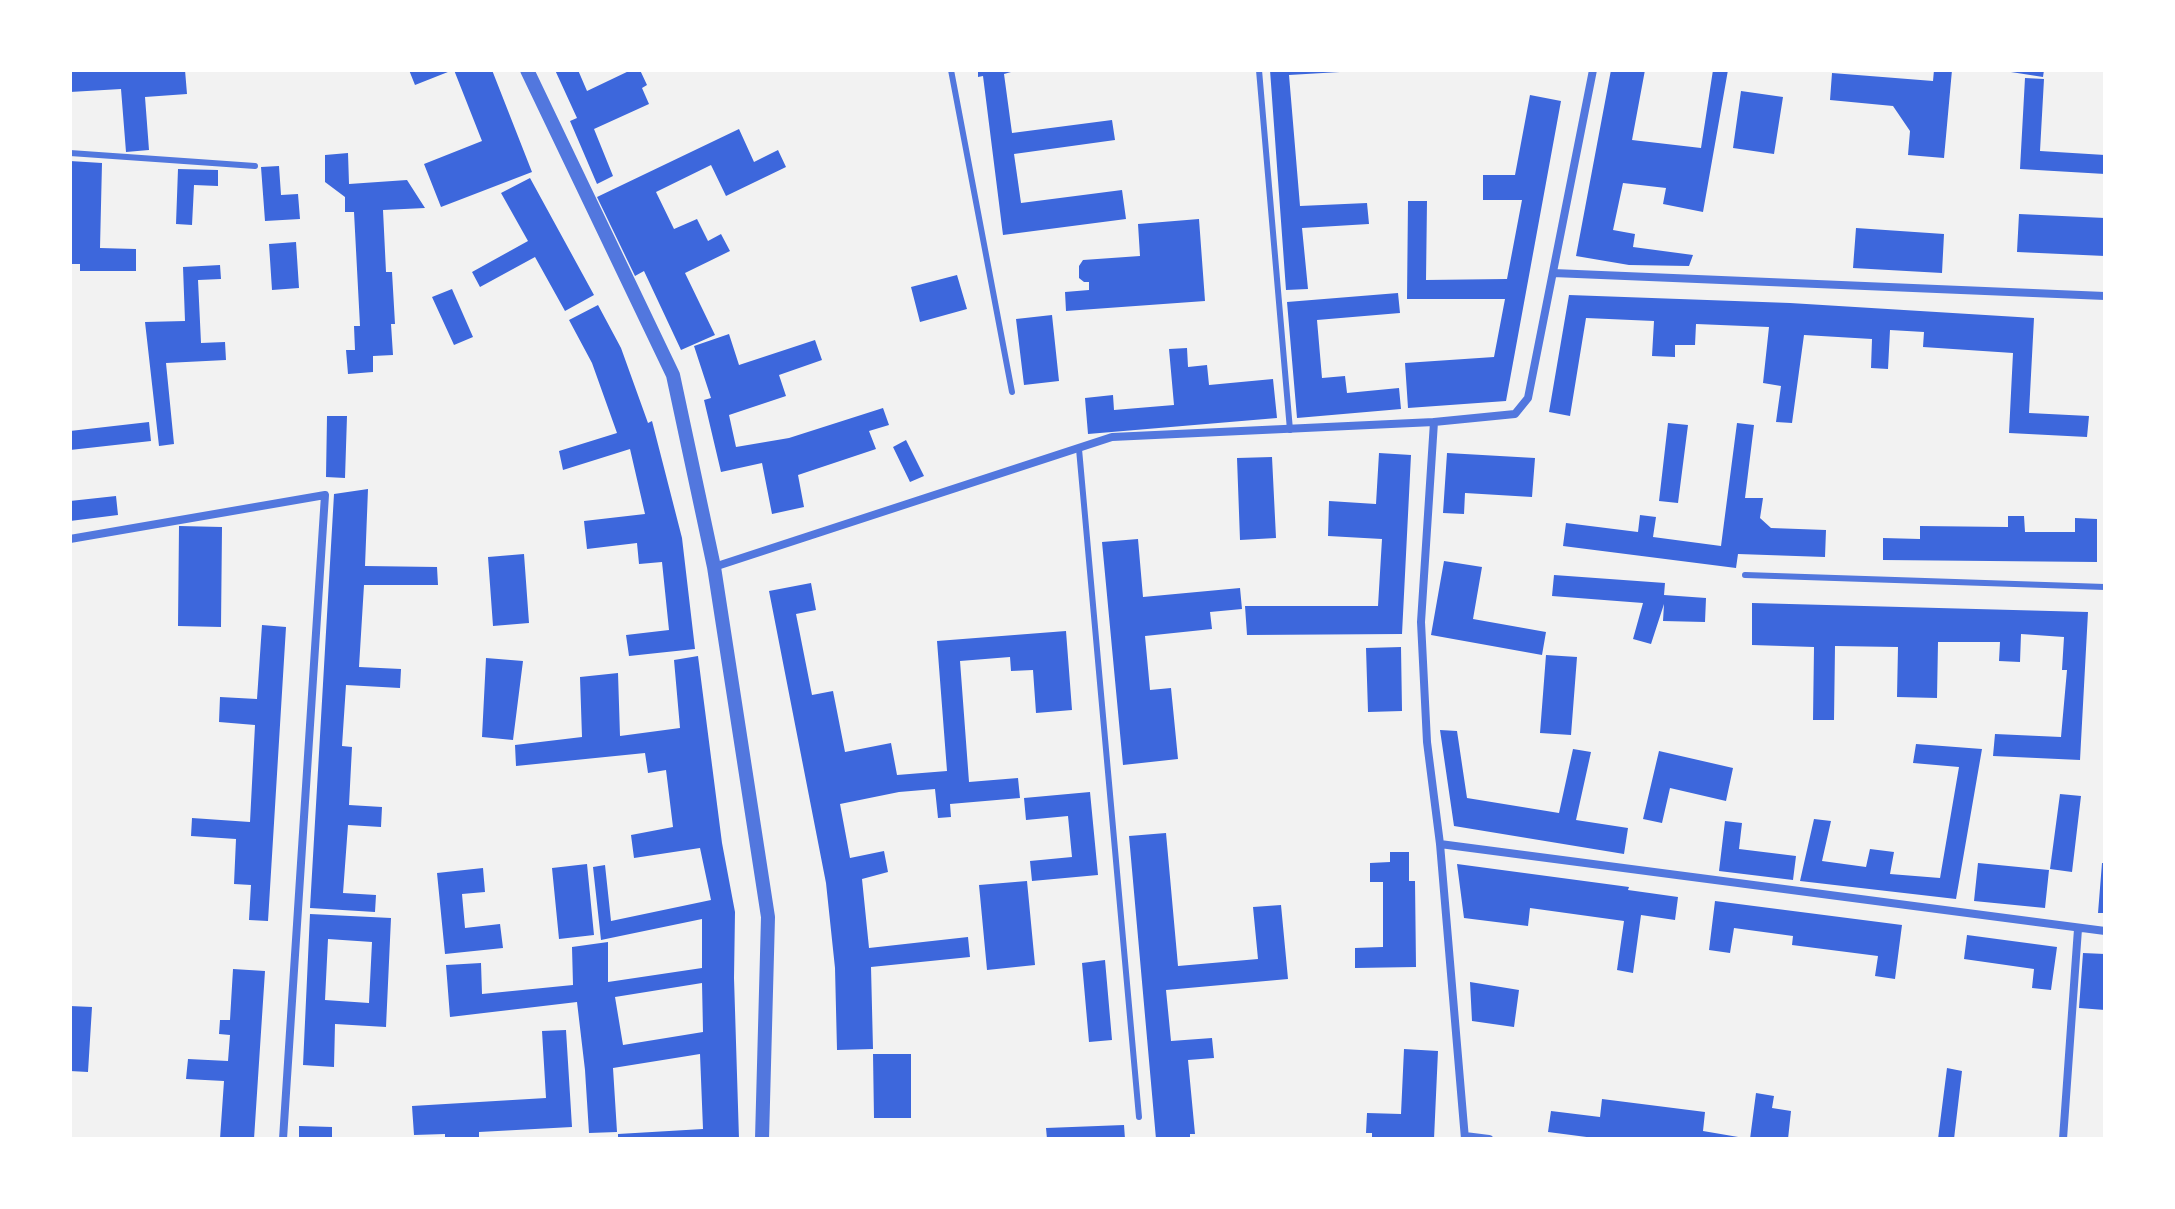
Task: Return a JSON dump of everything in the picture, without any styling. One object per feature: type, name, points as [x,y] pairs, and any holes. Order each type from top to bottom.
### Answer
[{"type":"street","points":[[527,70],[673,375],[714,567],[768,917],[762,1139]]},
{"type":"street","points":[[714,567],[1112,437],[1434,422],[1515,414],[1528,398],[1593,70]]},
{"type":"street","points":[[1553,273],[2105,296]]},
{"type":"street","points":[[1434,422],[1421,622],[1427,742],[1440,844],[1465,1137],[1489,1139]]},
{"type":"street","points":[[70,539],[325,495],[283,1139]]},
{"type":"street","points":[[1440,844],[2105,931]]},
{"type":"street","points":[[2063,1139],[2078,929]]},
{"type":"lane","points":[[951,70],[1012,392]]},
{"type":"lane","points":[[1259,70],[1290,430]]},
{"type":"lane","points":[[70,153],[255,166]]},
{"type":"lane","points":[[1079,449],[1139,1117]]},
{"type":"lane","points":[[1745,575],[2105,587]]},
{"type":"building","points":[[185,70],[187,94],[145,97],[149,150],[126,152],[121,89],[70,92],[70,71]]},
{"type":"building","points":[[409,70],[453,70],[415,85]]},
{"type":"building","points":[[454,70],[492,70],[532,172],[441,207],[424,164],[482,141]]},
{"type":"building","points":[[555,70],[578,70],[587,91],[631,70],[640,70],[647,85],[642,88],[649,104],[594,129],[613,176],[597,184],[570,121],[577,118]]},
{"type":"building","points":[[978,70],[1018,70],[1004,74],[1012,133],[1112,120],[1115,140],[1014,154],[1021,203],[1122,190],[1126,219],[1003,235],[983,76],[978,77]]},
{"type":"building","points":[[1270,70],[1340,70],[1289,75],[1300,206],[1367,203],[1369,224],[1302,228],[1308,289],[1286,290]]},
{"type":"building","points":[[1611,70],[1645,70],[1632,140],[1701,148],[1713,70],[1728,70],[1703,212],[1663,204],[1666,188],[1623,183],[1613,230],[1635,234],[1633,247],[1693,255],[1689,266],[1629,265],[1576,256]]},
{"type":"building","points":[[1934,70],[1952,70],[1944,158],[1908,155],[1910,131],[1893,106],[1830,100],[1832,73],[1933,81]]},
{"type":"building","points":[[1998,70],[2044,70],[2043,77]]},
{"type":"building","points":[[2025,78],[2044,79],[2040,151],[2105,155],[2105,174],[2020,169]]},
{"type":"building","points":[[1741,91],[1783,97],[1774,154],[1733,148]]},
{"type":"building","points":[[1530,95],[1561,101],[1506,401],[1408,408],[1405,363],[1494,357],[1505,299],[1407,299],[1408,201],[1427,201],[1426,280],[1507,279],[1522,200],[1483,200],[1483,175],[1515,175]]},
{"type":"building","points":[[739,129],[754,162],[778,150],[786,167],[726,196],[711,165],[656,192],[674,229],[697,219],[708,241],[721,234],[730,251],[685,273],[715,335],[681,350],[644,271],[635,276],[597,197]]},
{"type":"building","points":[[348,153],[349,184],[407,180],[425,208],[383,210],[386,272],[392,272],[393,355],[373,356],[373,372],[348,374],[346,350],[355,350],[354,326],[360,326],[354,212],[345,212],[345,197],[325,182],[325,155]]},
{"type":"building","points":[[70,161],[102,163],[100,248],[136,249],[136,271],[80,271],[80,264],[70,264]]},
{"type":"building","points":[[279,166],[281,195],[298,194],[300,219],[265,221],[261,167]]},
{"type":"building","points":[[178,169],[218,170],[218,186],[194,185],[192,225],[176,224]]},
{"type":"building","points":[[530,178],[594,295],[565,311],[535,257],[480,287],[472,272],[528,241],[501,193]]},
{"type":"building","points":[[2019,214],[2105,218],[2105,256],[2017,252]]},
{"type":"building","points":[[1199,219],[1205,301],[1066,311],[1065,292],[1089,290],[1089,282],[1079,278],[1079,266],[1083,260],[1140,256],[1138,224]]},
{"type":"building","points":[[1856,228],[1944,234],[1942,273],[1853,268]]},
{"type":"building","points":[[296,242],[299,288],[272,290],[269,244]]},
{"type":"building","points":[[220,265],[221,279],[198,280],[201,343],[225,342],[226,360],[166,363],[174,444],[159,446],[145,322],[185,321],[183,267]]},
{"type":"building","points":[[957,275],[967,309],[920,322],[911,287]]},
{"type":"building","points":[[452,289],[473,337],[454,345],[432,297]]},
{"type":"building","points":[[1398,293],[1400,313],[1317,320],[1322,378],[1345,376],[1347,393],[1399,388],[1401,409],[1297,418],[1287,302]]},
{"type":"building","points":[[1569,295],[1790,303],[2034,318],[2029,413],[2089,416],[2087,437],[2009,433],[2013,353],[1923,347],[1924,332],[1890,330],[1888,369],[1871,368],[1872,339],[1804,335],[1792,423],[1776,422],[1781,386],[1763,383],[1769,327],[1696,324],[1695,345],[1675,345],[1675,357],[1652,356],[1654,321],[1586,318],[1570,416],[1549,412]]},
{"type":"building","points":[[598,305],[621,348],[648,423],[652,421],[682,538],[695,649],[629,656],[626,635],[669,630],[662,562],[639,564],[637,543],[587,549],[584,521],[645,514],[630,449],[563,470],[559,451],[617,433],[592,363],[569,320]]},
{"type":"building","points":[[1052,315],[1059,381],[1024,385],[1016,319]]},
{"type":"building","points":[[729,334],[739,365],[815,340],[822,360],[779,375],[786,396],[729,415],[736,447],[789,438],[883,408],[889,425],[869,431],[876,449],[798,475],[804,507],[772,514],[762,463],[721,472],[704,400],[711,398],[694,346]]},
{"type":"building","points":[[1187,348],[1188,367],[1207,365],[1209,385],[1273,379],[1277,418],[1088,434],[1085,398],[1113,395],[1114,410],[1174,405],[1169,349]]},
{"type":"building","points":[[327,416],[347,416],[345,478],[326,477]]},
{"type":"building","points":[[149,422],[151,441],[70,450],[70,431]]},
{"type":"building","points":[[1668,423],[1688,425],[1678,503],[1659,501]]},
{"type":"building","points":[[1737,423],[1754,425],[1745,498],[1763,498],[1760,518],[1771,528],[1826,530],[1825,557],[1738,554],[1736,568],[1563,546],[1566,523],[1638,532],[1640,515],[1656,517],[1653,537],[1721,546]]},
{"type":"building","points":[[906,440],[924,476],[910,482],[893,447]]},
{"type":"building","points":[[1379,453],[1411,455],[1402,634],[1247,635],[1245,606],[1378,606],[1382,539],[1328,536],[1329,501],[1376,504]]},
{"type":"building","points":[[1447,453],[1535,458],[1532,497],[1465,493],[1464,514],[1443,513]]},
{"type":"building","points":[[1272,457],[1276,538],[1240,540],[1237,458]]},
{"type":"building","points":[[368,489],[365,566],[437,567],[438,585],[364,585],[359,667],[401,669],[400,688],[346,685],[342,746],[352,747],[349,805],[382,807],[381,827],[348,825],[343,893],[376,895],[375,912],[310,908],[334,494]]},
{"type":"building","points":[[116,496],[118,515],[70,521],[70,501]]},
{"type":"building","points":[[2008,516],[2024,516],[2025,532],[2075,532],[2075,518],[2097,519],[2097,562],[1883,560],[1883,538],[1920,539],[1920,526],[2008,527]]},
{"type":"building","points":[[179,526],[222,527],[221,627],[178,626]]},
{"type":"building","points":[[1138,539],[1143,597],[1240,588],[1242,609],[1210,612],[1212,629],[1145,636],[1150,690],[1171,688],[1178,759],[1123,765],[1102,542]]},
{"type":"building","points":[[524,554],[529,623],[493,626],[488,557]]},
{"type":"building","points":[[1444,561],[1482,567],[1473,619],[1546,632],[1542,655],[1431,635]]},
{"type":"building","points":[[1554,575],[1665,583],[1664,595],[1706,598],[1705,622],[1663,621],[1664,604],[1651,644],[1633,639],[1643,603],[1552,596]]},
{"type":"building","points":[[811,583],[816,610],[796,614],[812,695],[833,691],[845,752],[891,743],[897,775],[947,771],[937,641],[1066,631],[1072,710],[1036,713],[1033,670],[1011,671],[1010,657],[960,661],[969,782],[1018,778],[1020,798],[950,804],[951,817],[938,818],[935,789],[899,792],[840,804],[850,858],[884,851],[888,872],[862,879],[869,948],[968,937],[970,957],[871,967],[873,1049],[837,1050],[835,968],[826,883],[769,591]]},
{"type":"building","points":[[1752,603],[2088,612],[2080,760],[1993,756],[1995,734],[2061,737],[2067,670],[2062,670],[2064,637],[2021,634],[2020,662],[1999,661],[2000,642],[1938,642],[1937,698],[1897,697],[1898,647],[1835,646],[1834,720],[1813,720],[1814,647],[1752,645]]},
{"type":"building","points":[[262,625],[286,627],[268,921],[249,920],[251,885],[234,884],[236,839],[191,836],[192,818],[250,822],[255,725],[219,722],[220,697],[257,699]]},
{"type":"building","points":[[1401,647],[1402,711],[1368,712],[1366,648]]},
{"type":"building","points":[[1546,655],[1577,657],[1571,735],[1540,733]]},
{"type":"building","points":[[698,656],[722,843],[735,912],[739,1139],[618,1139],[618,1134],[703,1129],[700,1054],[613,1068],[617,1132],[589,1133],[577,1002],[450,1017],[446,965],[481,963],[482,994],[573,985],[572,947],[608,942],[608,982],[702,968],[702,919],[601,940],[593,867],[605,865],[611,921],[711,900],[700,848],[634,858],[631,835],[673,827],[666,770],[648,773],[645,753],[516,766],[515,745],[582,737],[580,677],[618,673],[620,736],[680,728],[674,660]],"holes":[[[702,983],[703,1032],[623,1045],[615,997]]]},
{"type":"building","points":[[486,658],[523,661],[513,740],[482,737]]},
{"type":"building","points":[[1440,730],[1457,731],[1467,798],[1559,813],[1573,749],[1591,752],[1576,820],[1628,828],[1624,854],[1454,826]]},
{"type":"building","points":[[1916,744],[1982,749],[1956,899],[1800,881],[1814,819],[1831,821],[1822,861],[1866,867],[1870,849],[1894,852],[1890,874],[1940,878],[1959,767],[1913,763]]},
{"type":"building","points":[[1659,751],[1733,768],[1726,801],[1670,788],[1662,823],[1643,819]]},
{"type":"building","points":[[1090,792],[1098,875],[1032,881],[1030,861],[1072,857],[1068,816],[1026,820],[1024,798]]},
{"type":"building","points":[[2060,794],[2081,796],[2072,872],[2050,869]]},
{"type":"building","points":[[1725,821],[1742,823],[1739,849],[1796,856],[1793,880],[1719,871]]},
{"type":"building","points":[[1166,833],[1178,966],[1258,959],[1253,907],[1281,905],[1288,979],[1166,990],[1171,1041],[1212,1038],[1214,1058],[1188,1060],[1195,1134],[1190,1134],[1190,1139],[1156,1139],[1129,836]]},
{"type":"building","points":[[1390,852],[1409,852],[1409,881],[1415,881],[1416,967],[1355,968],[1355,948],[1383,947],[1383,882],[1370,882],[1370,863],[1390,862]]},
{"type":"building","points":[[1978,863],[2049,870],[2045,908],[1974,901]]},
{"type":"building","points":[[2102,863],[2105,863],[2105,913],[2098,913]]},
{"type":"building","points":[[587,864],[594,935],[559,939],[552,868]]},
{"type":"building","points":[[1457,864],[1629,887],[1628,890],[1678,897],[1675,920],[1641,915],[1633,973],[1617,970],[1624,921],[1530,908],[1528,926],[1464,918]]},
{"type":"building","points":[[483,868],[485,892],[462,894],[465,928],[500,924],[503,948],[445,954],[437,873]]},
{"type":"building","points":[[1027,881],[1035,965],[987,970],[979,885]]},
{"type":"building","points":[[1715,901],[1902,925],[1895,979],[1875,976],[1878,956],[1792,945],[1793,936],[1734,928],[1730,953],[1709,950]]},
{"type":"building","points":[[310,914],[391,918],[386,1027],[335,1024],[334,1067],[303,1065]],"holes":[[[328,939],[372,942],[369,1003],[325,1000]]]},
{"type":"building","points":[[1967,935],[2057,947],[2051,990],[2032,988],[2034,969],[1964,959]]},
{"type":"building","points":[[2083,953],[2105,954],[2105,1010],[2079,1008]]},
{"type":"building","points":[[1105,960],[1112,1040],[1089,1042],[1082,963]]},
{"type":"building","points":[[233,969],[265,971],[254,1139],[220,1139],[224,1081],[186,1079],[188,1059],[228,1061],[230,1035],[219,1034],[220,1020],[230,1020]]},
{"type":"building","points":[[1470,982],[1519,990],[1514,1027],[1472,1021]]},
{"type":"building","points":[[70,1006],[92,1007],[88,1072],[70,1071]]},
{"type":"building","points":[[566,1030],[572,1127],[479,1132],[479,1139],[445,1139],[445,1134],[414,1135],[412,1106],[546,1098],[542,1031]]},
{"type":"building","points":[[1404,1049],[1438,1051],[1434,1139],[1372,1139],[1372,1133],[1366,1133],[1367,1113],[1401,1114]]},
{"type":"building","points":[[873,1054],[911,1054],[911,1118],[874,1118]]},
{"type":"building","points":[[1947,1068],[1962,1071],[1954,1139],[1938,1139]]},
{"type":"building","points":[[1756,1093],[1774,1096],[1772,1108],[1791,1111],[1788,1139],[1750,1139]]},
{"type":"building","points":[[1602,1099],[1705,1112],[1703,1131],[1750,1139],[1602,1139],[1548,1132],[1551,1111],[1600,1117]]},
{"type":"building","points":[[1124,1125],[1125,1139],[1047,1139],[1046,1128]]},
{"type":"building","points":[[299,1126],[332,1127],[332,1139],[299,1139]]}]
